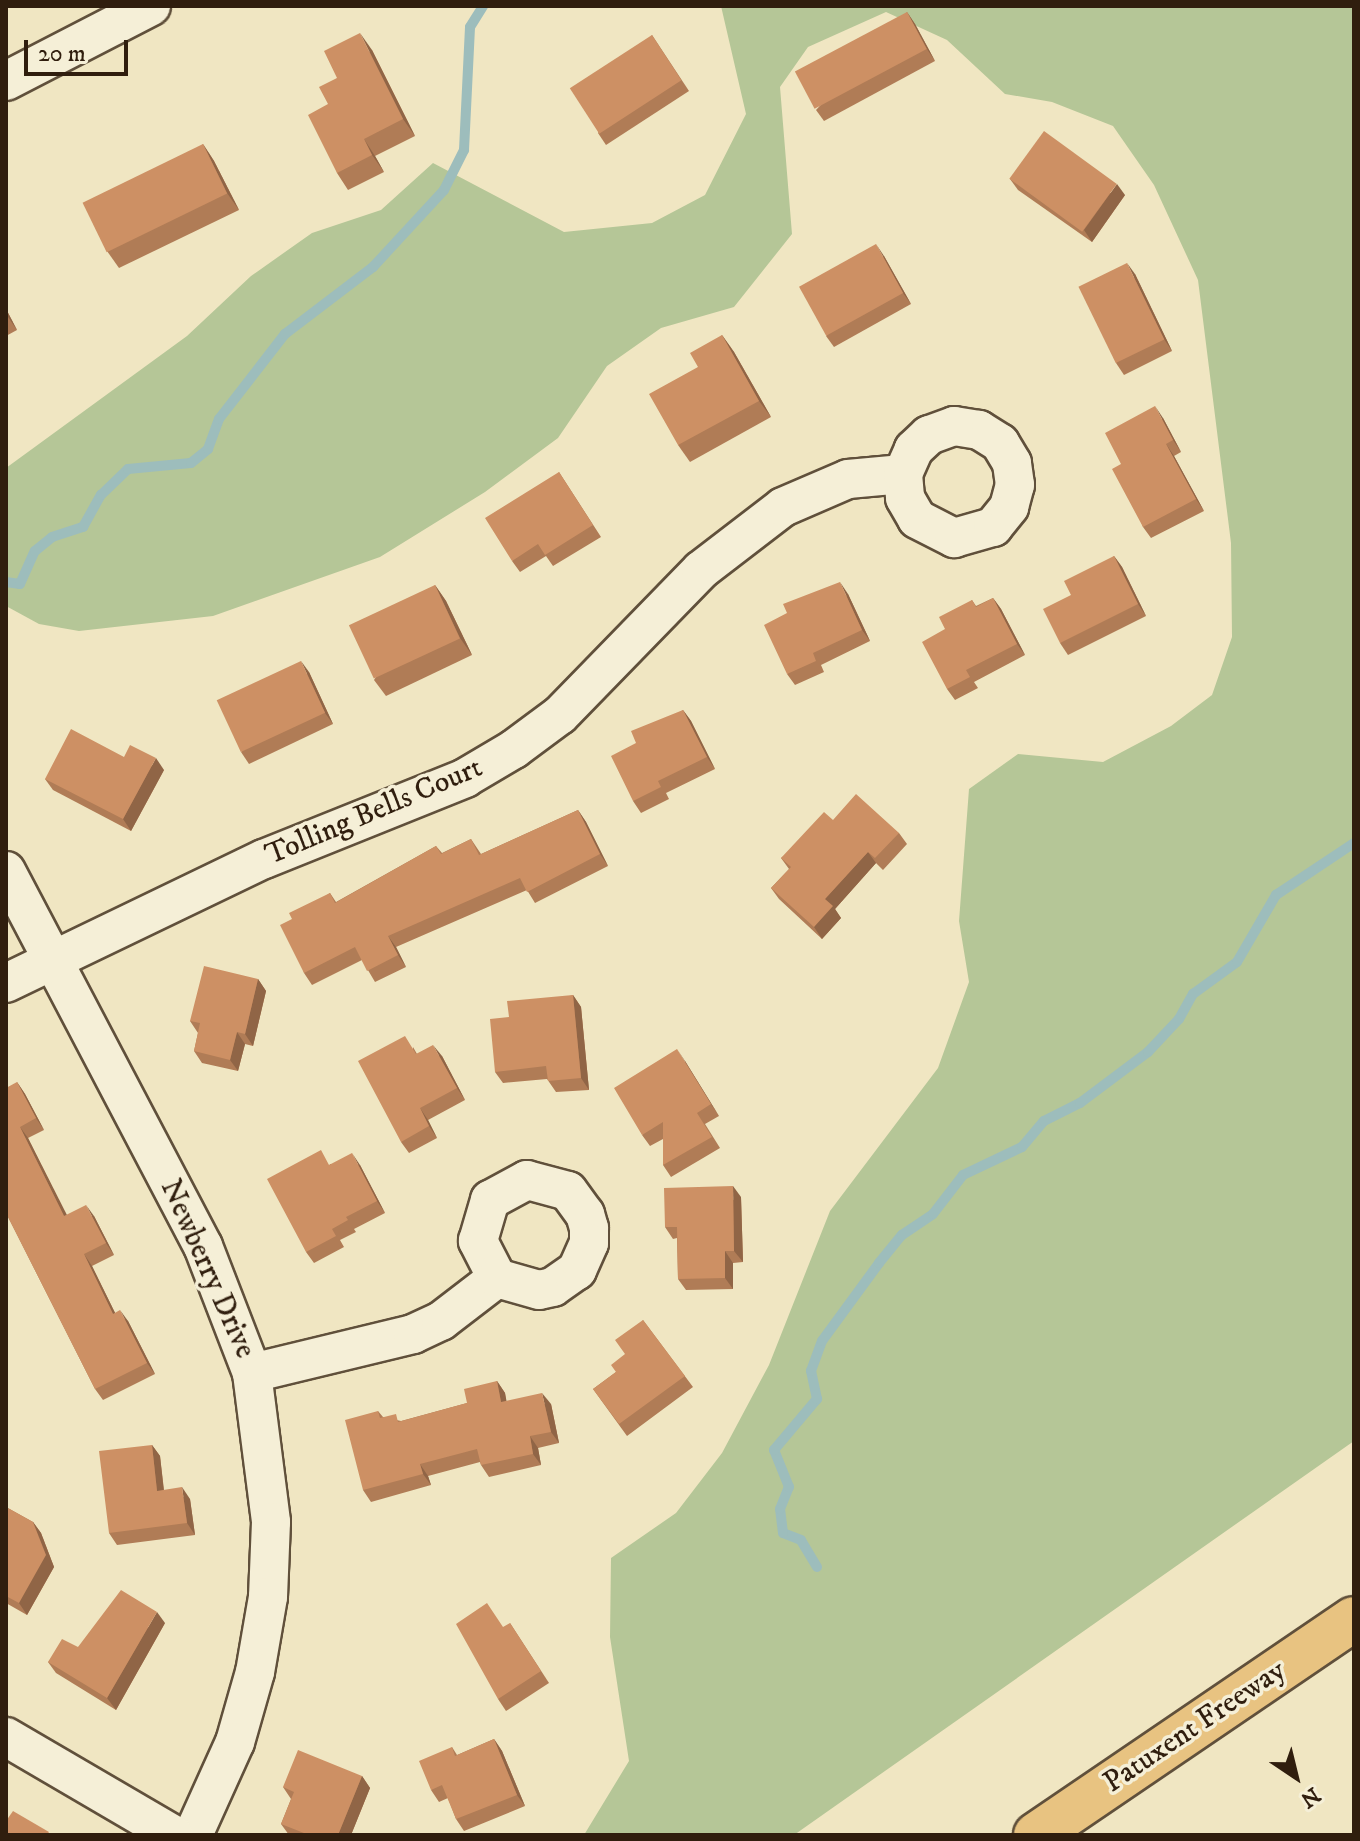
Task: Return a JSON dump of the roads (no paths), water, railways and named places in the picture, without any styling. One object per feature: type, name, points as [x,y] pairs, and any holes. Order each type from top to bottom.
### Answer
[{"type":"highway","name":"Patuxent Freeway","points":[[1036,1835],[1354,1619]]},
{"type":"street","points":[[6,81],[151,6]]},
{"type":"street","name":"Tolling Bells Court","points":[[6,983],[264,859],[465,778],[560,715],[741,536],[822,487],[903,474]]},
{"type":"street","name":"Newberry Drive","points":[[6,871],[203,1246],[252,1373],[271,1522],[268,1597],[255,1672],[235,1742],[193,1835]]},
{"type":"street","points":[[252,1373],[413,1334],[472,1301],[497,1278]]},
{"type":"street","points":[[6,1737],[174,1835]]},
{"type":"waterway","points":[[6,582],[20,584],[35,551],[52,537],[83,527],[101,495],[128,469],[191,463],[208,449],[219,419],[285,334],[373,267],[444,190],[464,150],[470,27],[483,6]]},
{"type":"waterway","points":[[817,1567],[801,1540],[783,1533],[780,1509],[789,1487],[774,1450],[817,1399],[811,1371],[822,1341],[879,1263],[902,1235],[933,1214],[963,1175],[1022,1147],[1044,1121],[1080,1103],[1148,1052],[1179,1019],[1193,994],[1237,962],[1276,895],[1354,843]]}]
